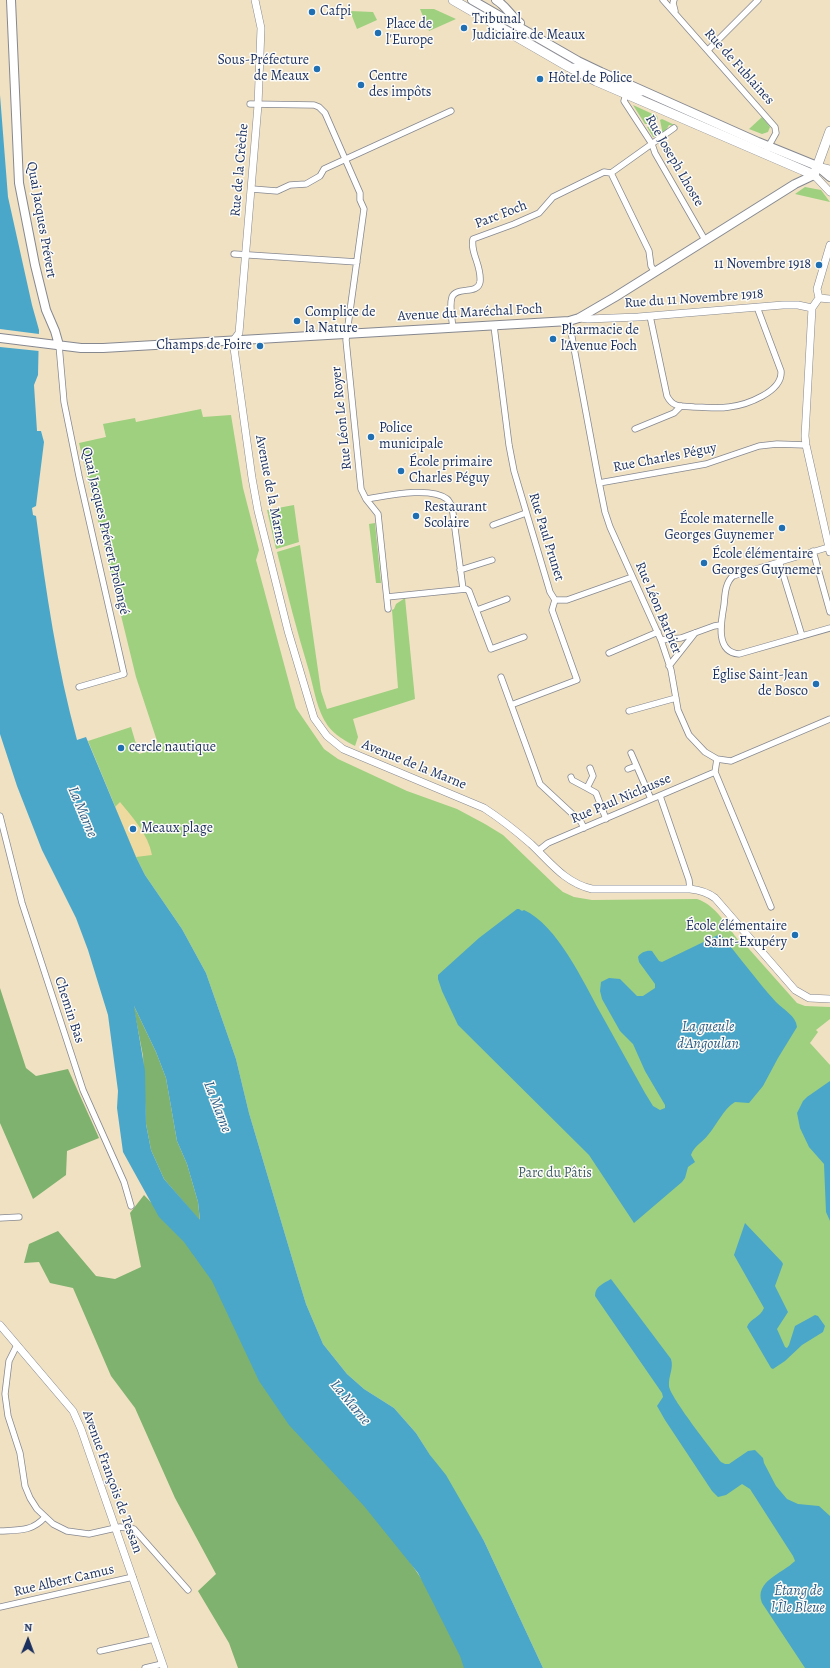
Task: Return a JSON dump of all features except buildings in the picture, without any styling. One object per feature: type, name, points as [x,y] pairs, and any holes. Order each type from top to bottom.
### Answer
[{"type":"main road","name":"Quai Jacques Prévert","points":[[11,0],[19,183],[35,265],[46,310],[59,345]]},
{"type":"main road","points":[[453,0],[569,67],[589,75],[637,100],[652,101],[816,170],[830,178]]},
{"type":"main road","points":[[472,0],[578,61],[767,150]]},
{"type":"main road","points":[[496,0],[512,17],[560,46],[578,61]]},
{"type":"main road","points":[[816,170],[830,134]]},
{"type":"main road","name":"Avenue du Maréchal Foch","points":[[0,338],[59,345],[102,348],[569,321],[579,318],[655,272],[816,170]]},
{"type":"street","name":"Rue de la Crèche","points":[[233,341],[239,333],[258,104],[261,28],[255,0]]},
{"type":"street","name":"Rue de Fublaines","points":[[663,0],[775,127],[776,133],[767,150]]},
{"type":"street","points":[[674,0],[673,3],[675,12]]},
{"type":"street","points":[[708,50],[758,0]]},
{"type":"street","points":[[589,75],[628,90],[647,94]]},
{"type":"street","name":"Rue Joseph Lhoste","points":[[626,94],[624,101],[652,144],[655,153],[706,240]]},
{"type":"street","name":"Rue Léon Le Royer","points":[[250,104],[306,105],[318,107],[325,113],[360,193],[360,200],[364,209],[346,340],[361,489],[366,499]]},
{"type":"street","points":[[252,188],[277,191],[290,185],[306,184],[320,176],[324,169],[451,111]]},
{"type":"street","points":[[655,272],[651,266],[649,252],[611,173],[674,128]]},
{"type":"street","points":[[830,169],[816,170],[830,192]]},
{"type":"street","name":"Parc Foch","points":[[453,328],[452,296],[456,292],[475,288],[480,282],[480,270],[472,245],[473,239],[539,213],[553,197],[604,172],[611,173]]},
{"type":"street","points":[[830,245],[817,289],[819,298],[812,308],[805,436],[829,550],[813,551],[737,574],[730,579],[727,587],[720,625],[720,634],[726,648],[734,654],[744,653],[830,628]]},
{"type":"street","points":[[236,254],[357,262]]},
{"type":"street","points":[[819,298],[830,299]]},
{"type":"street","name":"Rue du 11 Novembre 1918","points":[[579,318],[588,319],[650,316],[794,305],[812,308]]},
{"type":"street","points":[[650,316],[667,396],[672,403],[681,406],[717,408],[738,406],[759,397],[778,384],[781,371],[757,307]]},
{"type":"street","name":"Rue Léon Barbier","points":[[569,321],[599,483],[605,512],[610,527],[658,632],[670,666],[678,710],[689,735],[699,747],[717,759]]},
{"type":"street","name":"Rue Paul Prunet","points":[[494,326],[509,445],[514,471],[550,592],[555,600],[552,610],[577,680],[511,705]]},
{"type":"street","name":"Avenue de la Marne","points":[[233,341],[258,511],[288,631],[314,718],[327,736],[343,749],[484,808],[510,826],[567,878],[581,887],[592,889],[690,889],[705,892],[715,898],[795,990],[809,998],[830,1000]]},
{"type":"street","name":"Quai Jacques Prévert Prolongé","points":[[59,345],[64,402],[79,476],[124,674],[79,687]]},
{"type":"street","points":[[635,429],[674,413],[681,406]]},
{"type":"street","name":"Rue Charles Péguy","points":[[599,483],[706,464],[750,449],[768,445],[806,446]]},
{"type":"street","points":[[366,499],[424,492],[443,496],[448,499],[452,506],[463,588]]},
{"type":"street","points":[[366,499],[378,514],[388,609]]},
{"type":"street","points":[[493,525],[526,513]]},
{"type":"street","points":[[813,551],[830,612]]},
{"type":"street","points":[[460,570],[492,560]]},
{"type":"street","points":[[779,561],[802,636]]},
{"type":"street","points":[[555,600],[567,600],[632,577]]},
{"type":"street","points":[[387,597],[463,588],[469,591],[491,649],[524,637]]},
{"type":"street","points":[[477,610],[507,599]]},
{"type":"street","points":[[661,640],[681,638],[716,625],[720,625]]},
{"type":"street","points":[[609,653],[658,632]]},
{"type":"street","points":[[670,666],[695,633]]},
{"type":"street","points":[[501,677],[540,784],[581,822],[584,828]]},
{"type":"street","points":[[628,711],[676,698]]},
{"type":"street","points":[[771,907],[715,772],[717,759],[731,761],[830,719]]},
{"type":"street","points":[[631,753],[651,799]]},
{"type":"street","points":[[628,770],[636,766]]},
{"type":"street","points":[[587,788],[593,776],[590,768]]},
{"type":"street","name":"Rue Paul Niclausse","points":[[538,851],[548,843],[715,772]]},
{"type":"street","points":[[571,777],[572,780],[596,793],[606,818]]},
{"type":"street","points":[[660,796],[689,880],[690,889]]},
{"type":"street","name":"Chemin Bas","points":[[0,816],[22,903],[83,1090],[124,1182],[131,1206]]},
{"type":"street","points":[[0,1218],[19,1217]]},
{"type":"street","name":"Avenue François de Tessan","points":[[0,1325],[73,1411],[92,1457],[163,1666]]},
{"type":"street","points":[[16,1345],[9,1362],[6,1376],[5,1394],[8,1416],[20,1453],[25,1486],[37,1509],[53,1524],[68,1531],[89,1534],[116,1527],[134,1529],[188,1590]]},
{"type":"street","points":[[0,1531],[30,1529],[40,1523],[45,1517]]},
{"type":"street","name":"Rue Albert Camus","points":[[0,1608],[133,1577]]},
{"type":"street","points":[[100,1652],[154,1639]]},
{"type":"street","points":[[145,1668],[163,1666]]},
{"type":"green space","points":[[420,9],[434,9],[456,19],[429,31]]},
{"type":"green space","points":[[350,11],[373,12],[377,20],[357,29]]},
{"type":"green space","points":[[633,105],[657,116],[658,119],[645,124]]},
{"type":"green space","points":[[762,117],[770,127],[768,132],[762,134],[749,129]]},
{"type":"green space","points":[[662,119],[679,127],[669,125],[663,133],[653,137],[647,127],[650,126],[655,133],[662,130],[660,120]]},
{"type":"green space","points":[[805,187],[821,190],[830,202],[795,194]]},
{"type":"green space","name":"Parc du Pâtis","points":[[201,409],[203,417],[231,415],[243,488],[259,550],[256,560],[296,708],[324,749],[338,759],[407,791],[457,809],[485,824],[503,835],[563,892],[574,897],[592,900],[697,899],[704,902],[715,911],[739,941],[741,940],[797,1003],[805,1006],[830,1007],[830,1019],[816,1030],[818,1032],[810,1043],[830,1065],[830,1668],[543,1668],[484,1541],[416,1433],[394,1408],[364,1389],[347,1374],[323,1344],[306,1304],[249,1113],[236,1059],[206,973],[182,929],[145,875],[136,857],[88,741],[131,727],[139,754],[159,747],[136,677],[79,443],[106,437],[103,424],[135,418],[136,422]]},
{"type":"green space","points":[[294,505],[299,542],[276,549],[267,510]]},
{"type":"green space","points":[[375,523],[381,583],[376,583],[369,524]]},
{"type":"green space","points":[[300,545],[321,691],[327,709],[398,688],[392,610],[396,604],[405,598],[415,699],[353,719],[358,737],[355,746],[337,735],[328,726],[321,714],[296,627],[277,552]]},
{"type":"green space","points":[[0,988],[26,1068],[36,1076],[68,1069],[99,1138],[67,1151],[66,1175],[33,1199],[0,1123]]},
{"type":"green space","points":[[133,1004],[156,1052],[166,1078],[177,1141],[187,1164],[198,1202],[200,1221],[164,1179],[151,1150],[146,1124],[143,1056]]},
{"type":"green space","points":[[144,1195],[171,1223],[207,1269],[397,1543],[440,1606],[467,1668],[238,1668],[229,1643],[198,1591],[216,1574],[175,1498],[135,1408],[111,1376],[73,1288],[50,1283],[39,1262],[24,1263],[29,1244],[58,1231],[96,1276],[115,1279],[141,1267],[130,1213]]},
{"type":"sand","name":"Meaux plage","points":[[120,802],[144,833],[152,855],[136,857],[115,807]]},
{"type":"water","name":"La Marne","points":[[0,95],[8,197],[39,330],[38,375],[34,385],[37,431],[41,431],[44,442],[36,506],[32,508],[33,515],[36,516],[48,601],[58,657],[77,740],[86,737],[145,875],[182,929],[206,973],[236,1059],[249,1113],[306,1304],[323,1344],[347,1374],[364,1389],[394,1408],[416,1433],[430,1455],[446,1475],[484,1541],[543,1668],[464,1668],[460,1656],[418,1573],[364,1506],[289,1425],[259,1381],[212,1281],[184,1242],[159,1217],[123,1152],[117,1108],[118,1091],[108,1015],[88,950],[76,918],[42,850],[17,786],[0,734]],"holes":[[[134,1006],[156,1052],[166,1078],[177,1141],[187,1164],[198,1202],[200,1220],[164,1179],[151,1150],[146,1124],[145,1071]]]},
{"type":"water","name":"La gueule d'Angoulan","points":[[517,909],[522,911],[524,910],[536,917],[558,941],[568,955],[645,1093],[653,1106],[660,1110],[665,1108],[665,1105],[645,1071],[633,1044],[620,1031],[602,999],[600,991],[601,982],[609,978],[620,979],[637,996],[643,996],[655,988],[655,984],[639,962],[638,957],[642,953],[652,951],[659,961],[662,962],[720,934],[769,994],[792,1016],[796,1023],[797,1027],[763,1086],[749,1103],[735,1102],[727,1109],[706,1138],[692,1152],[691,1155],[695,1162],[688,1167],[685,1178],[682,1182],[634,1223],[589,1155],[458,1025],[442,991],[438,975],[479,938]]},
{"type":"water","points":[[830,1081],[830,1221],[826,1212],[824,1164],[809,1147],[800,1128],[797,1113],[803,1101],[807,1097]]},
{"type":"water","points":[[745,1223],[783,1264],[775,1286],[788,1312],[777,1329],[785,1347],[787,1348],[789,1345],[795,1326],[815,1315],[818,1316],[825,1326],[823,1332],[802,1345],[785,1361],[773,1369],[747,1327],[748,1324],[760,1314],[764,1308],[734,1255]]},
{"type":"water","name":"Étang de l'Île Bleue","points":[[611,1279],[671,1359],[672,1366],[669,1386],[671,1392],[721,1462],[729,1464],[748,1451],[755,1450],[763,1458],[776,1486],[787,1499],[798,1504],[819,1506],[830,1516],[830,1668],[805,1668],[762,1603],[761,1595],[765,1583],[790,1566],[795,1561],[793,1556],[750,1489],[742,1484],[726,1495],[718,1497],[712,1491],[665,1420],[657,1406],[663,1397],[662,1393],[595,1296],[596,1290],[602,1284]]},
{"type":"pier","points":[[0,329],[39,334],[39,351],[0,347]]},
{"type":"place","name":"Cafpi","points":[[312,12]]},
{"type":"place","name":"Tribunal Judiciaire de Meaux","points":[[464,28]]},
{"type":"place","name":"Place de l'Europe","points":[[378,33]]},
{"type":"place","name":"Sous-Préfecture de Meaux","points":[[317,69]]},
{"type":"place","name":"Hôtel de Police","points":[[540,79]]},
{"type":"place","name":"Centre des impôts","points":[[361,85]]},
{"type":"place","name":"11 Novembre 1918","points":[[819,265]]},
{"type":"place","name":"Complice de la Nature","points":[[297,321]]},
{"type":"place","name":"Pharmacie de l'Avenue Foch","points":[[553,339]]},
{"type":"place","name":"Champs de Foire","points":[[260,346]]},
{"type":"place","name":"Police municipale","points":[[371,437]]},
{"type":"place","name":"École primaire Charles Péguy","points":[[401,471]]},
{"type":"place","name":"Restaurant Scolaire","points":[[416,516]]},
{"type":"place","name":"École maternelle Georges Guynemer","points":[[782,528]]},
{"type":"place","name":"École élémentaire Georges Guynemer","points":[[704,563]]},
{"type":"place","name":"Église Saint-Jean de Bosco","points":[[816,684]]},
{"type":"place","name":"cercle nautique","points":[[121,748]]},
{"type":"place","name":"Meaux plage","points":[[133,829]]},
{"type":"place","name":"École élémentaire Saint-Exupéry","points":[[795,935]]}]
